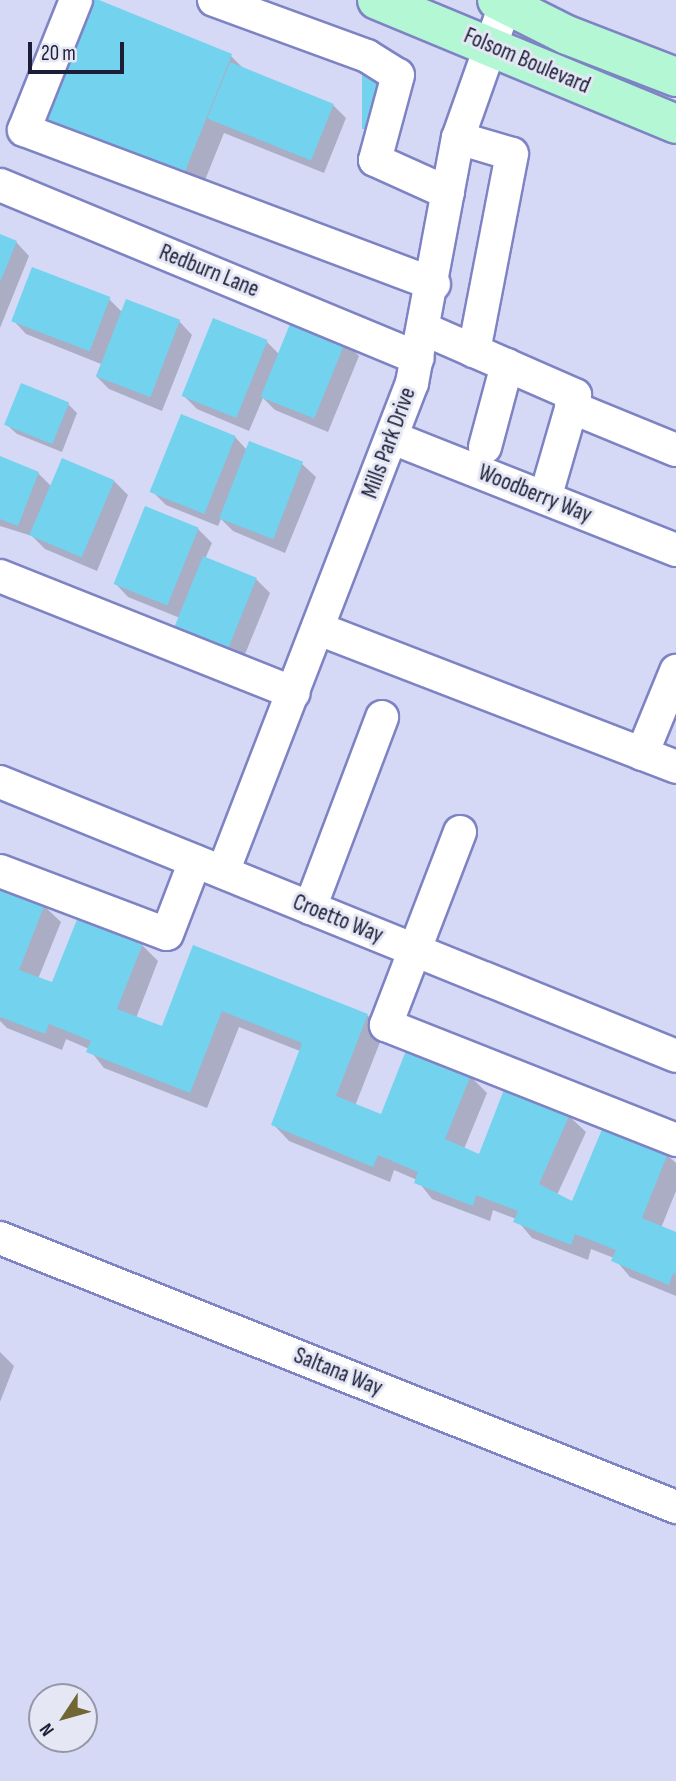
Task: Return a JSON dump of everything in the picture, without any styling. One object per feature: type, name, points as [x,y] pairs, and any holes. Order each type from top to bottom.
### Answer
[{"type":"main road","name":"Folsom Boulevard","points":[[377,0],[489,44],[676,124]]},
{"type":"main road","name":"Folsom Boulevard","points":[[503,1],[567,35],[676,77]]},
{"type":"street","points":[[76,0],[23,130],[434,284]]},
{"type":"street","points":[[214,0],[367,56],[398,75],[375,160],[448,193]]},
{"type":"street","name":"Mills Park Drive","points":[[0,871],[167,934],[209,867],[294,693],[393,438],[421,343],[434,284],[458,138],[503,1]]},
{"type":"street","points":[[458,138],[512,154],[474,351]]},
{"type":"street","name":"Redburn Lane","points":[[0,185],[421,343],[474,351],[575,395],[571,407]]},
{"type":"street","points":[[485,447],[508,365]]},
{"type":"street","points":[[545,498],[571,407],[676,450]]},
{"type":"street","name":"Woodberry Way","points":[[393,438],[675,546]]},
{"type":"street","points":[[0,576],[294,693]]},
{"type":"street","points":[[318,629],[676,767]]},
{"type":"street","points":[[642,754],[676,671]]},
{"type":"street","points":[[310,908],[382,717]]},
{"type":"street","name":"Croetto Way","points":[[0,782],[676,1056]]},
{"type":"street","points":[[460,832],[386,1025],[676,1140]]},
{"type":"street","name":"Saltana Way","points":[[0,1238],[676,1507]]},
{"type":"building","points":[[86,0],[99,0],[232,54],[180,184],[40,128]]},
{"type":"building","points":[[230,62],[334,104],[311,161],[207,119]]},
{"type":"building","points":[[362,75],[399,75],[399,129],[362,129]]},
{"type":"building","points":[[0,234],[17,241],[0,282]]},
{"type":"building","points":[[32,267],[110,297],[90,351],[11,321]]},
{"type":"building","points":[[126,299],[180,320],[150,397],[96,376]]},
{"type":"building","points":[[213,318],[268,340],[236,418],[182,396]]},
{"type":"building","points":[[292,319],[346,341],[314,419],[261,397]]},
{"type":"building","points":[[21,383],[69,402],[52,444],[4,425]]},
{"type":"building","points":[[181,414],[236,436],[204,514],[150,492]]},
{"type":"building","points":[[249,441],[303,462],[273,539],[219,518]]},
{"type":"building","points":[[0,456],[39,472],[18,526],[0,519]]},
{"type":"building","points":[[62,458],[114,480],[82,558],[29,535]]},
{"type":"building","points":[[145,506],[199,528],[167,606],[114,584]]},
{"type":"building","points":[[203,556],[257,578],[225,656],[172,634]]},
{"type":"building","points":[[0,886],[45,904],[19,970],[52,982],[78,917],[143,943],[117,1009],[162,1026],[193,945],[368,1014],[336,1096],[381,1114],[407,1048],[471,1075],[445,1139],[479,1154],[505,1087],[570,1114],[539,1184],[572,1201],[603,1127],[668,1153],[642,1218],[676,1232],[676,1275],[673,1273],[669,1285],[611,1261],[616,1250],[575,1234],[571,1245],[513,1222],[518,1211],[476,1195],[473,1206],[414,1183],[418,1172],[378,1155],[373,1167],[271,1125],[302,1043],[222,1011],[190,1093],[86,1052],[91,1041],[49,1024],[45,1034],[0,1017]]}]
